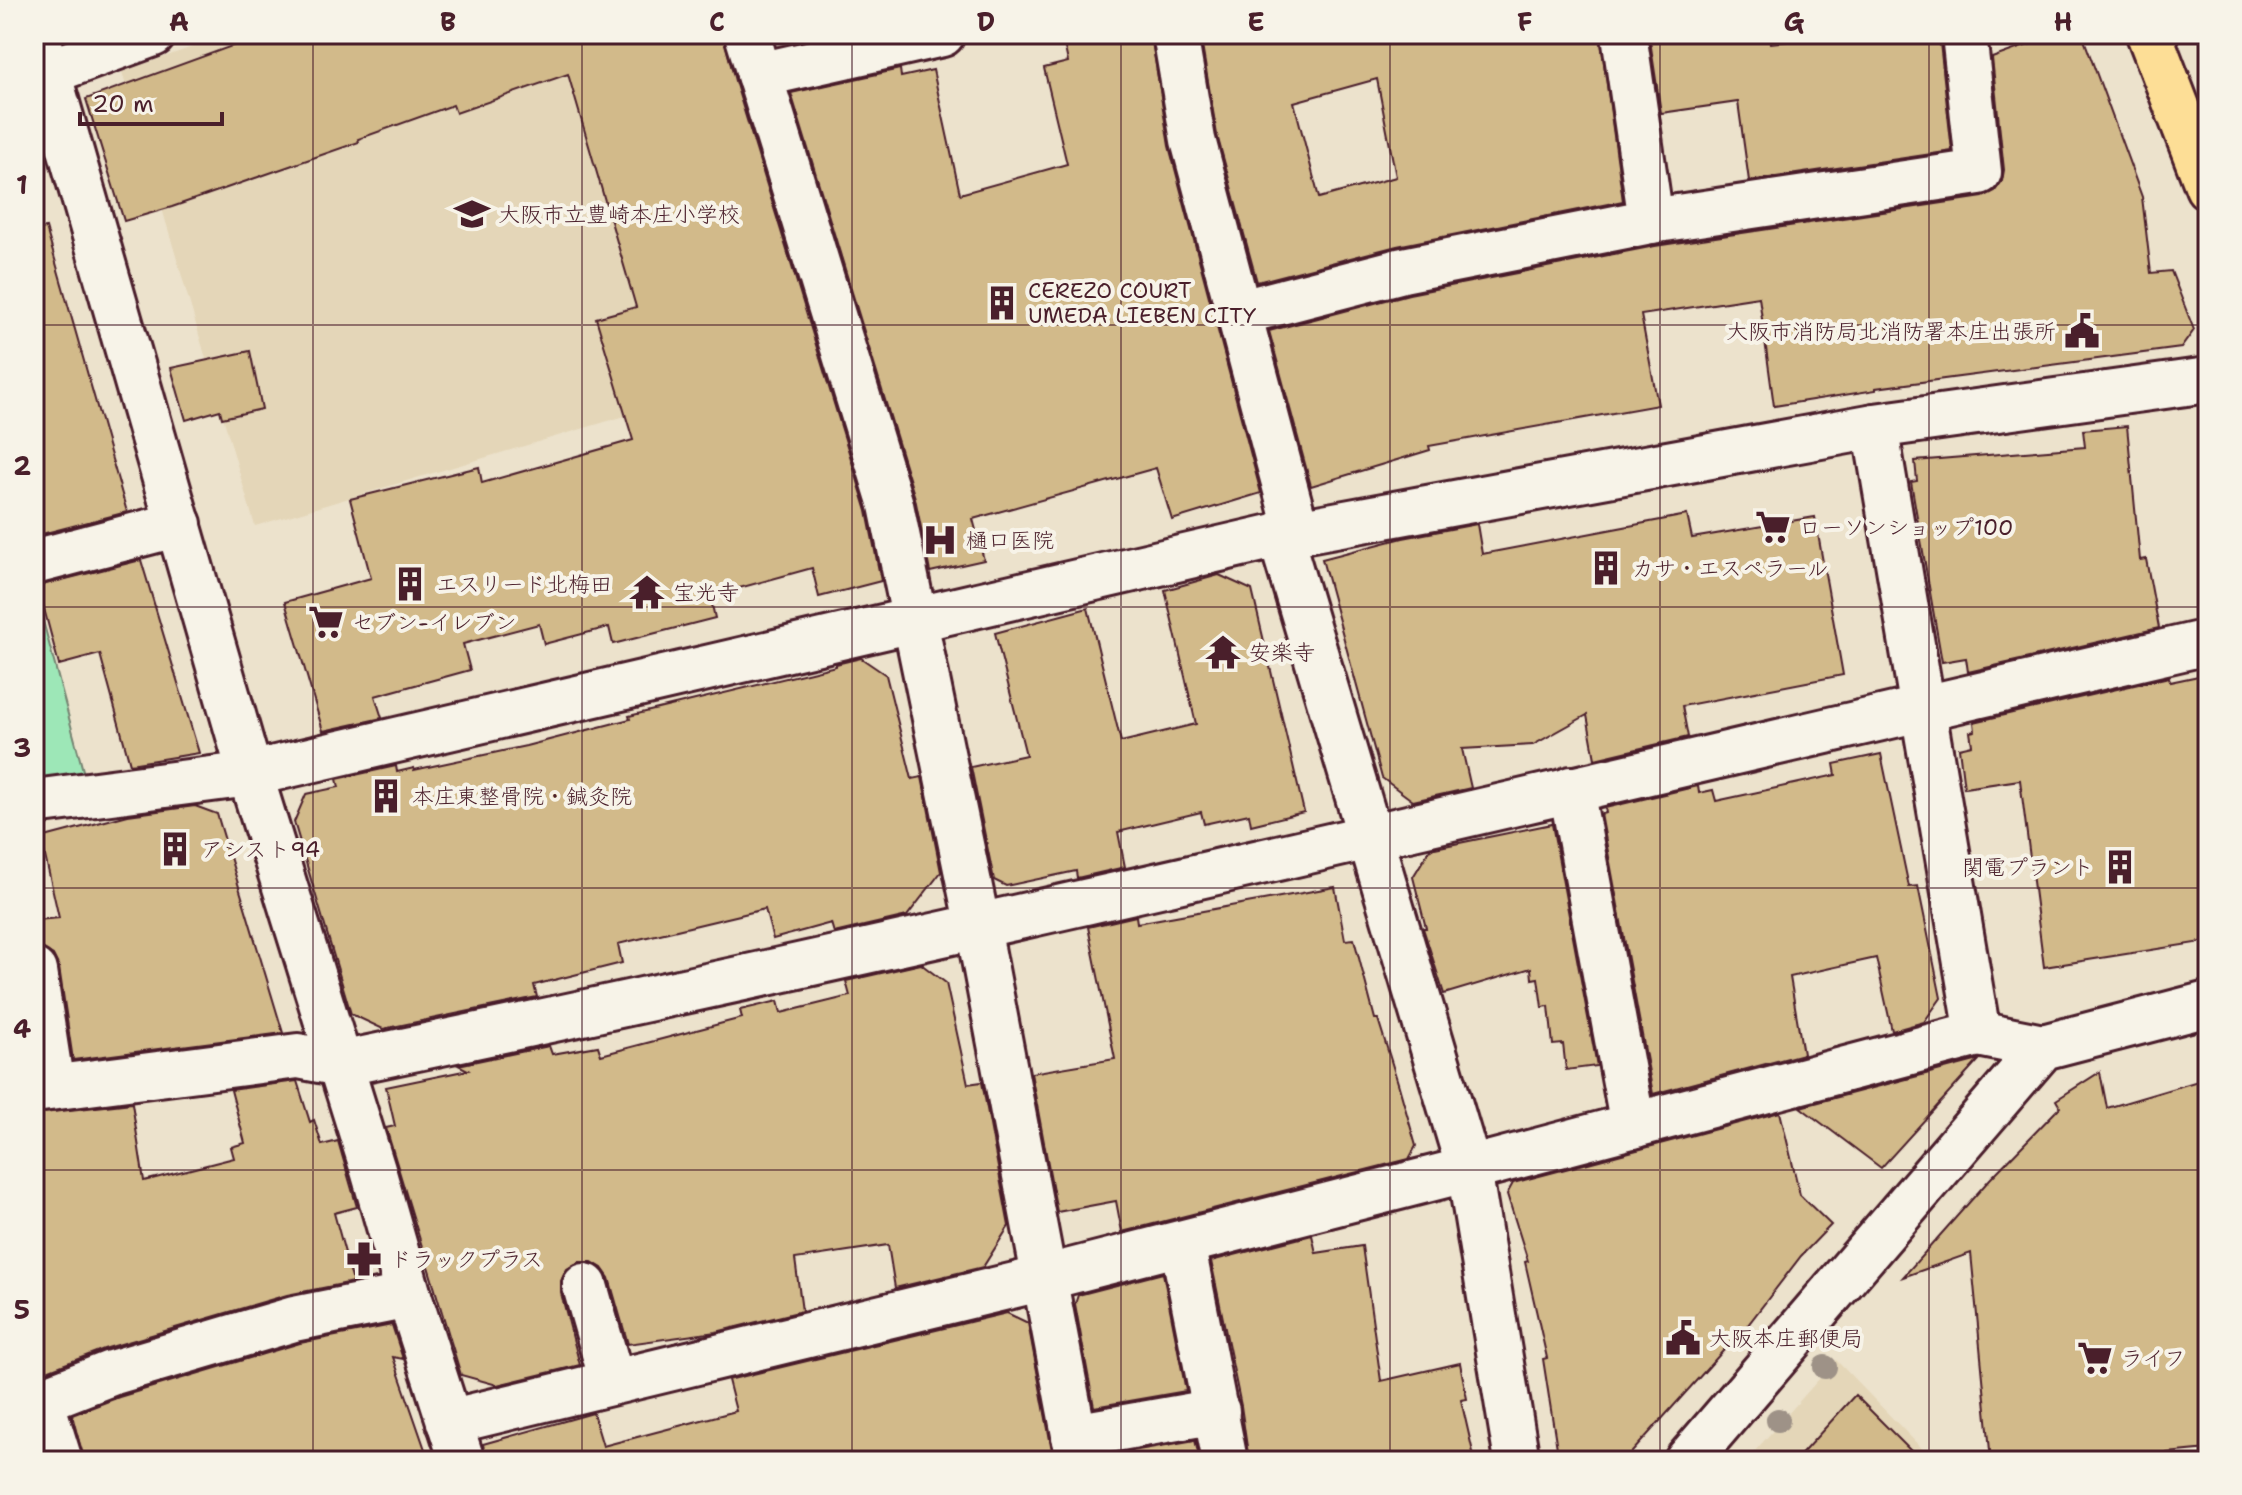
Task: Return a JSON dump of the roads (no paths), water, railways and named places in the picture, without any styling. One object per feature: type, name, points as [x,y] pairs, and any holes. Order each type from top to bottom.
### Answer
[{"type":"main road","points":[[2149,34],[2208,187]]},
{"type":"street","points":[[153,34],[42,72],[179,524],[250,774],[456,1441],[612,1381],[1182,1243],[1978,1034],[2043,1047],[2208,1004]]},
{"type":"street","points":[[747,34],[891,505],[978,927],[1076,1448],[1217,1411]]},
{"type":"street","points":[[759,75],[942,34]]},
{"type":"street","points":[[1175,34],[1193,140],[1238,313],[1289,533],[1369,836],[1469,1169],[1517,1461]]},
{"type":"street","points":[[1624,34],[1651,221]]},
{"type":"street","points":[[1238,313],[1403,270],[1651,221],[1979,172],[1964,34]]},
{"type":"street","points":[[34,802],[250,774],[1289,533],[1875,426],[2208,380]]},
{"type":"street","points":[[1875,426],[1978,1034]]},
{"type":"street","points":[[34,562],[179,524]]},
{"type":"street","points":[[34,971],[43,1089],[298,1056],[340,1064],[604,1010],[978,927],[2208,642]]},
{"type":"street","points":[[1571,789],[1633,1126]]},
{"type":"street","points":[[1687,1461],[2043,1047]]},
{"type":"street","points":[[1182,1243],[1225,1461]]},
{"type":"street","points":[[585,1286],[612,1381]]},
{"type":"street","points":[[60,1461],[38,1401],[111,1373],[294,1319],[409,1296]]},
{"type":"place","name":"大阪市立豊崎本庄小学校","points":[[472,214]]},
{"type":"place","name":"CEREZO COURT UMEDA LIEBEN CITY","points":[[1002,303]]},
{"type":"place","name":"大阪市消防局北消防署本庄出張所","points":[[2082,331]]},
{"type":"place","name":"ローソンショップ100","points":[[1773,527]]},
{"type":"place","name":"樋口医院","points":[[940,540]]},
{"type":"place","name":"カサ・エスペラール","points":[[1606,568]]},
{"type":"place","name":"エスリード北梅田","points":[[410,584]]},
{"type":"place","name":"宝光寺","points":[[647,592]]},
{"type":"place","name":"セブン-イレブン","points":[[326,622]]},
{"type":"place","name":"安楽寺","points":[[1223,652]]},
{"type":"place","name":"本庄東整骨院・鍼灸院","points":[[386,796]]},
{"type":"place","name":"アシスト94","points":[[175,849]]},
{"type":"place","name":"関電プラント","points":[[2120,867]]},
{"type":"place","name":"ドラックプラス","points":[[364,1259]]},
{"type":"place","name":"大阪本庄郵便局","points":[[1683,1338]]},
{"type":"place","name":"ライフ","points":[[2095,1358]]}]
